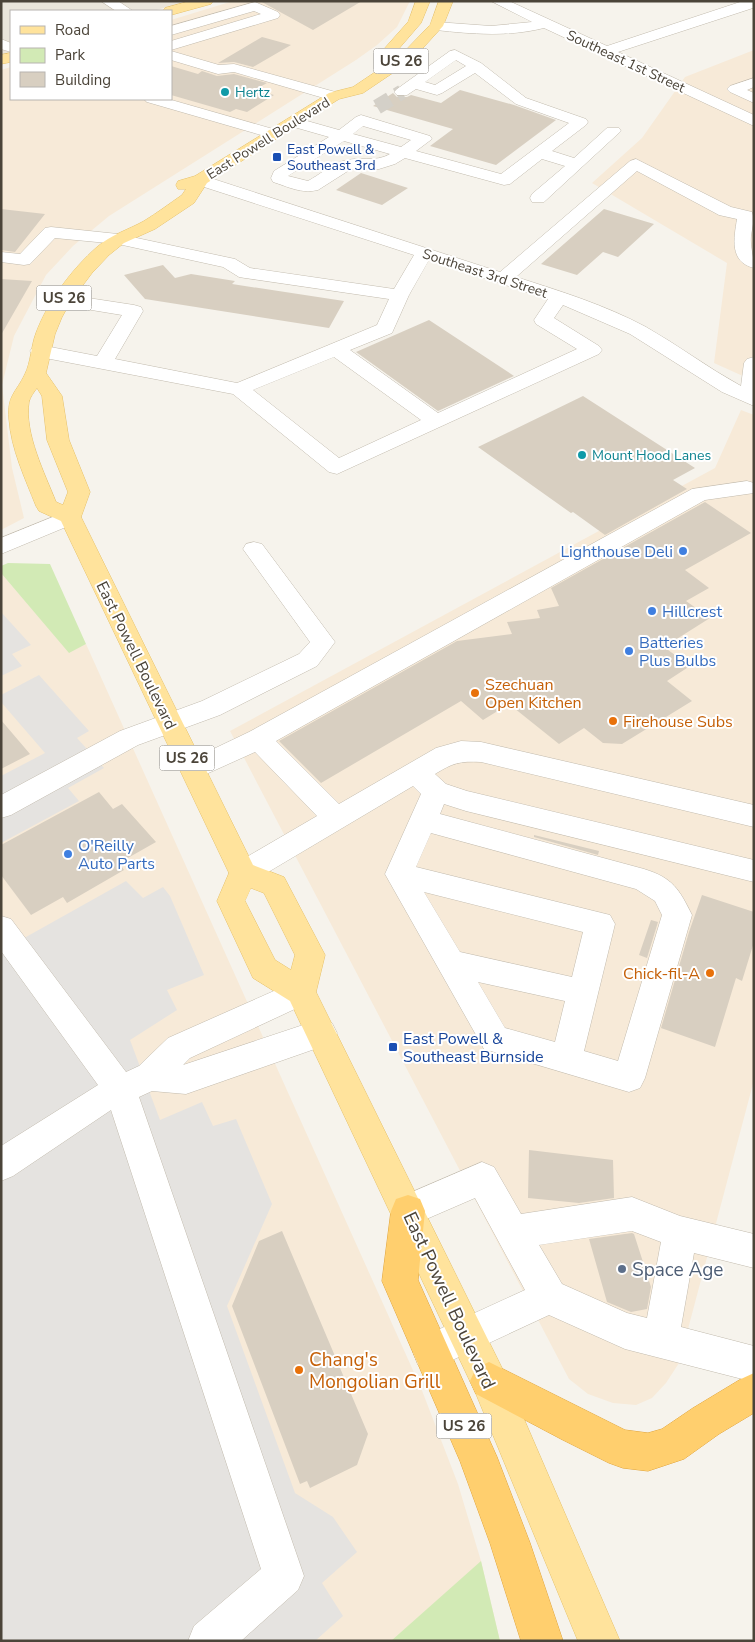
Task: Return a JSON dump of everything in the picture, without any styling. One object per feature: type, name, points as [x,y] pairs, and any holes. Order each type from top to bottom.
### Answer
[{"type":"highway","name":"US 26","points":[[408,1211],[400,1281],[478,1457],[510,1543],[542,1641]]},
{"type":"highway","points":[[489,1380],[574,1426],[623,1448],[648,1452],[672,1446],[706,1421],[754,1392]]},
{"type":"main road","name":"US 26","points":[[379,58],[401,39],[414,23],[423,1]]},
{"type":"main road","name":"East Powell Boulevard","points":[[169,190],[201,180],[334,96],[358,90],[394,66],[418,47],[436,26],[446,1]]},
{"type":"main road","points":[[172,10],[199,2]]},
{"type":"main road","points":[[414,23],[436,26]]},
{"type":"main road","name":"East Powell Boulevard","points":[[334,96],[338,85],[352,76]]},
{"type":"main road","name":"East Powell Boulevard","points":[[201,180],[188,199],[149,225],[118,238],[86,269],[62,300],[45,334],[36,373],[19,400],[19,419],[32,469],[47,506],[70,517],[242,873]]},
{"type":"main road","name":"East Powell Boulevard","points":[[118,238],[126,219],[133,214]]},
{"type":"main road","points":[[36,373],[52,396],[58,440],[80,492],[70,517]]},
{"type":"main road","points":[[242,873],[274,885],[310,955],[301,992],[264,970],[232,901],[242,873]]},
{"type":"main road","name":"East Powell Boulevard","points":[[301,992],[489,1380],[599,1641]]},
{"type":"street","points":[[108,1],[124,10]]},
{"type":"street","points":[[607,51],[748,5],[750,1]]},
{"type":"street","name":"Southeast 1st Street","points":[[502,2],[754,121]]},
{"type":"street","points":[[172,31],[255,6],[283,19],[227,44]]},
{"type":"street","points":[[172,46],[273,15]]},
{"type":"street","points":[[436,26],[502,30],[520,29],[545,23]]},
{"type":"street","points":[[178,57],[210,50]]},
{"type":"street","points":[[293,122],[504,180],[580,122],[521,101],[476,66],[455,54],[407,88],[437,90],[476,66]]},
{"type":"street","points":[[178,57],[218,70],[234,68],[334,96]]},
{"type":"street","points":[[754,82],[735,89],[754,99]]},
{"type":"street","points":[[155,100],[274,134]]},
{"type":"street","points":[[361,120],[424,139],[389,161],[379,164],[347,164],[312,186],[303,187],[279,178],[280,174],[340,135],[378,107]]},
{"type":"street","points":[[538,198],[613,131]]},
{"type":"street","points":[[541,153],[577,164]]},
{"type":"street","points":[[503,279],[636,164],[725,211],[746,216]]},
{"type":"street","name":"Southeast 3rd Street","points":[[201,180],[600,312],[639,331],[695,367],[751,399]]},
{"type":"street","points":[[749,198],[742,251],[745,257],[754,263]]},
{"type":"street","points":[[1,257],[24,260],[50,232],[118,238],[229,263],[244,273],[400,295]]},
{"type":"street","points":[[239,389],[386,329],[400,295],[424,253]]},
{"type":"street","points":[[40,351],[239,389],[338,467],[592,350],[543,320],[559,297]]},
{"type":"street","points":[[62,300],[134,311],[103,363]]},
{"type":"street","points":[[336,349],[436,422]]},
{"type":"street","points":[[751,399],[754,365]]},
{"type":"street","points":[[193,770],[258,740],[700,494],[752,486]]},
{"type":"street","points":[[1,547],[70,517]]},
{"type":"street","points":[[1,808],[129,738],[211,708],[308,660],[323,642],[254,549]]},
{"type":"street","points":[[258,740],[336,818]]},
{"type":"street","points":[[399,874],[423,820],[426,781],[445,754],[461,751],[481,752],[754,816]]},
{"type":"street","points":[[242,873],[336,818],[426,781],[466,801],[754,871]]},
{"type":"street","points":[[399,874],[495,1038],[629,1078],[677,915],[665,893],[644,880],[423,820]]},
{"type":"street","points":[[399,874],[600,924],[566,1060]]},
{"type":"street","points":[[1,928],[135,1083],[284,1576],[209,1641]]},
{"type":"street","points":[[451,963],[583,992]]},
{"type":"street","points":[[1,1164],[99,1100],[135,1083],[179,1048],[301,992]]},
{"type":"street","points":[[135,1083],[186,1080],[321,1033]]},
{"type":"street","points":[[408,1211],[482,1178],[549,1297],[625,1331],[754,1364]]},
{"type":"street","points":[[512,1232],[632,1214],[680,1233],[754,1251]]},
{"type":"street","points":[[660,1340],[680,1233]]},
{"type":"street","points":[[431,1352],[549,1297]]},
{"type":"shaded area","points":[[1,1],[188,1],[156,10],[10,10],[10,52],[1,55]]},
{"type":"shaded area","points":[[233,1],[410,1],[397,27],[377,45],[109,216],[73,246],[46,275],[14,336],[2,385],[12,468],[24,518],[1,530],[1,70],[10,67],[10,100],[172,100],[172,20]]},
{"type":"shaded area","points":[[754,50],[754,381],[714,363],[727,263],[592,183],[642,138],[685,77]]},
{"type":"shaded area","points":[[741,410],[754,415],[754,1080],[679,1363],[666,1383],[652,1398],[636,1405],[613,1403],[588,1394],[569,1379],[230,731],[715,468]]},
{"type":"shaded area","points":[[1,573],[69,652],[86,644],[421,1388],[458,1484],[481,1561],[500,1641],[1,1641]]},
{"type":"shaded area","points":[[1,612],[31,645],[12,654],[22,666],[1,676]]},
{"type":"shaded area","points":[[39,675],[89,731],[77,738],[104,768],[68,788],[79,801],[1,843],[1,776],[45,753],[1,702],[1,695]]},
{"type":"shaded area","points":[[126,881],[143,898],[163,887],[170,896],[204,975],[167,990],[177,1010],[130,1040],[160,1120],[202,1102],[213,1126],[236,1119],[272,1204],[227,1306],[295,1493],[333,1517],[357,1552],[322,1583],[343,1616],[315,1641],[1,1641],[1,951]]},
{"type":"green space","points":[[8,563],[50,564],[86,644],[69,653],[1,573],[1,566]]},
{"type":"green space","points":[[481,1561],[500,1641],[391,1641]]},
{"type":"building","points":[[260,1],[362,1],[313,30]]},
{"type":"building","points":[[262,37],[291,45],[253,67],[234,62],[218,63]]},
{"type":"building","name":"Hertz","points":[[172,66],[198,74],[202,71],[217,76],[234,74],[267,83],[256,89],[274,95],[247,112],[236,109],[230,112],[172,95]]},
{"type":"building","points":[[460,90],[514,105],[556,120],[496,165],[430,146],[453,129],[373,106],[393,93],[397,97],[411,95],[441,103]]},
{"type":"building","points":[[361,173],[408,188],[382,205],[336,190]]},
{"type":"building","points":[[1,209],[45,214],[15,252],[1,250]]},
{"type":"building","points":[[604,209],[654,224],[618,257],[603,252],[577,275],[541,264]]},
{"type":"building","points":[[163,265],[175,278],[191,274],[235,281],[232,284],[344,301],[329,328],[145,299],[124,275]]},
{"type":"building","points":[[1,279],[32,281],[1,335]]},
{"type":"building","points":[[429,320],[514,376],[438,411],[356,352]]},
{"type":"building","name":"Mount Hood Lanes","points":[[583,396],[695,468],[673,480],[687,489],[605,535],[478,447]]},
{"type":"building","points":[[705,502],[751,533],[685,570],[709,588],[686,601],[710,618],[664,647],[690,666],[667,681],[692,701],[622,744],[603,743],[584,728],[559,744],[509,704],[483,720],[461,701],[321,783],[279,741],[457,641],[512,634],[507,622],[540,618],[537,610],[559,606],[551,588]]},
{"type":"building","points":[[1,720],[30,754],[1,769]]},
{"type":"building","name":"O'Reilly Auto Parts","points":[[99,792],[113,809],[122,804],[156,842],[119,863],[124,870],[67,903],[63,897],[31,915],[1,875],[1,845]]},
{"type":"building","points":[[534,835],[599,851],[598,855],[534,837]]},
{"type":"building","name":"Chick-fil-A","points":[[702,895],[754,912],[754,942],[742,981],[736,978],[715,1047],[661,1028],[689,932]]},
{"type":"building","points":[[651,920],[658,922],[647,958],[639,955]]},
{"type":"building","points":[[529,1150],[613,1160],[614,1198],[579,1203],[528,1198]]},
{"type":"building","name":"Chang's Mongolian Grill","points":[[282,1231],[368,1434],[357,1465],[310,1488],[307,1481],[300,1484],[232,1306],[259,1241]]},
{"type":"building","name":"Space Age","points":[[634,1234],[651,1287],[647,1309],[631,1312],[607,1302],[589,1239]]},
{"type":"tunnel","points":[[377,107],[402,92]]},
{"type":"place","name":"Hertz","points":[[225,92]]},
{"type":"place","name":"East Powell & Southeast 3rd","points":[[277,157]]},
{"type":"place","name":"Mount Hood Lanes","points":[[582,455]]},
{"type":"place","name":"Lighthouse Deli","points":[[683,551]]},
{"type":"place","name":"Hillcrest","points":[[652,611]]},
{"type":"place","name":"Batteries Plus Bulbs","points":[[629,651]]},
{"type":"place","name":"Szechuan Open Kitchen","points":[[475,693]]},
{"type":"place","name":"Firehouse Subs","points":[[613,721]]},
{"type":"place","name":"O'Reilly Auto Parts","points":[[68,854]]},
{"type":"place","name":"Chick-fil-A","points":[[710,973]]},
{"type":"place","name":"East Powell & Southeast Burnside","points":[[393,1047]]},
{"type":"place","name":"Space Age","points":[[622,1269]]},
{"type":"place","name":"Chang's Mongolian Grill","points":[[299,1370]]}]
